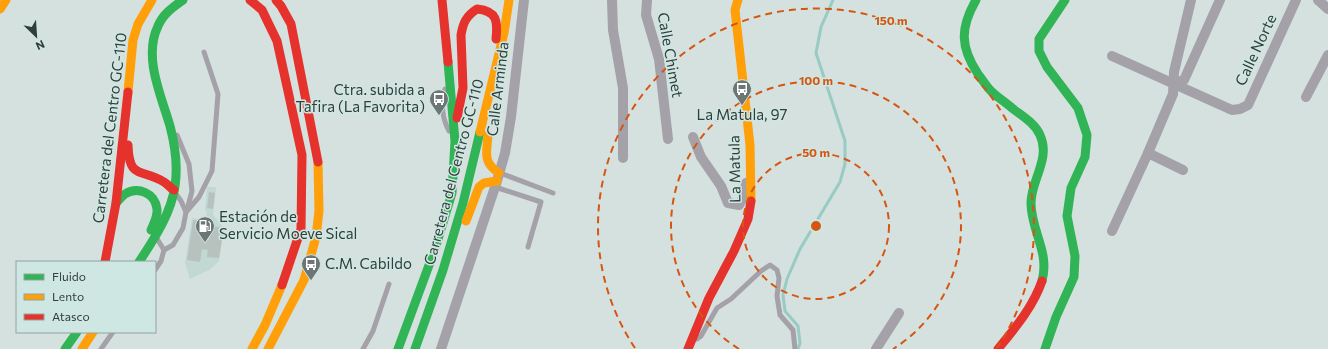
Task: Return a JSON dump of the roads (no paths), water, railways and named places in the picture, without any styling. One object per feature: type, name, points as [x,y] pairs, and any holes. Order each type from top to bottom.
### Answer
[{"type":"main road","points":[[0,9],[6,0]]},
{"type":"main road","name":"Carretera del Centro GC-110","points":[[105,261],[116,203],[133,40],[138,24],[152,0]]},
{"type":"main road","points":[[140,261],[156,237],[171,206],[176,174],[172,136],[153,68],[152,52],[154,37],[165,14],[183,0]]},
{"type":"main road","points":[[250,0],[262,10],[277,41],[302,155],[301,229],[298,241],[287,273],[265,325],[252,349]]},
{"type":"main road","points":[[268,349],[304,280],[316,237],[319,211],[319,166],[292,24],[276,0]]},
{"type":"main road","name":"Carretera del Centro GC-110","points":[[398,349],[435,249],[452,193],[455,136],[442,0]]},
{"type":"main road","name":"Carretera del Centro GC-110","points":[[415,349],[452,241],[488,105],[504,33],[509,0]]},
{"type":"main road","name":"La Matula","points":[[688,347],[709,298],[734,251],[748,219],[751,197],[750,145],[736,10],[738,0]]},
{"type":"main road","points":[[976,0],[972,6],[964,28],[964,46],[971,64],[989,89],[1035,126],[1042,139],[1044,147],[1043,160],[1033,187],[1031,202],[1033,217],[1044,257],[1038,293],[1029,309],[998,349]]},
{"type":"main road","points":[[1045,349],[1056,317],[1074,277],[1075,256],[1067,216],[1071,188],[1085,158],[1086,143],[1086,135],[1078,108],[1047,67],[1039,51],[1039,39],[1065,0]]},
{"type":"main road","points":[[452,241],[465,223],[479,187],[484,182],[497,180],[494,170],[488,164],[485,157],[488,139],[488,105],[497,25],[493,14],[488,10],[477,9],[468,15],[464,20],[461,31],[464,84],[455,136]]},
{"type":"main road","points":[[125,113],[128,136],[127,156],[131,166],[136,172],[165,183],[174,190]]},
{"type":"main road","points":[[149,177],[166,170],[175,158]]},
{"type":"main road","points":[[116,203],[124,194],[131,191],[144,191],[149,193],[155,201],[157,215],[154,224],[139,249],[134,261]]},
{"type":"main road","points":[[65,349],[76,333]]},
{"type":"main road","points":[[82,349],[92,333]]},
{"type":"street","name":"Calle Arminda","points":[[441,349],[505,153],[511,117],[524,0]]},
{"type":"street","points":[[612,0],[613,30],[623,88],[623,158]]},
{"type":"street","name":"Calle Chimet","points":[[647,0],[646,15],[659,59],[668,139]]},
{"type":"street","points":[[1112,231],[1148,153],[1172,94],[1174,72],[1191,0]]},
{"type":"street","points":[[1112,56],[1174,84],[1184,80],[1220,0]]},
{"type":"street","name":"Calle Norte","points":[[1174,84],[1232,110],[1240,109],[1248,105],[1296,0]]},
{"type":"street","points":[[1318,0],[1328,9]]},
{"type":"street","points":[[1306,97],[1328,55]]},
{"type":"street","points":[[693,137],[701,157],[721,186],[728,203],[738,205],[744,196],[750,145]]},
{"type":"street","points":[[1148,153],[1183,170]]},
{"type":"street","points":[[876,349],[899,313]]},
{"type":"lane","points":[[186,212],[199,197],[212,171],[218,94],[204,52]]},
{"type":"lane","points":[[156,268],[161,261],[164,250],[173,245],[183,228],[192,191],[189,164],[182,144],[167,118]]},
{"type":"lane","points":[[497,180],[554,193]]},
{"type":"lane","points":[[497,180],[541,202],[528,247]]},
{"type":"lane","points":[[174,190],[186,212]]},
{"type":"lane","points":[[154,224],[156,237],[164,250]]},
{"type":"lane","points":[[688,347],[701,336],[717,308],[730,299],[760,271],[770,265],[777,270],[779,278],[777,296],[780,315],[794,330],[795,349]]},
{"type":"lane","points":[[363,349],[373,331],[389,284]]},
{"type":"lane","points":[[101,349],[112,333]]},
{"type":"waterway","points":[[798,349],[800,343],[798,326],[785,311],[783,295],[787,279],[800,249],[840,182],[845,164],[845,141],[816,53],[821,27],[833,0]]},
{"type":"place","name":"La Matula, 97","points":[[742,106]]},
{"type":"place","name":"Ctra. subida a Tafira (La Favorita)","points":[[439,116]]},
{"type":"place","name":"Estación de Servicio Moeve Sical","points":[[205,243]]},
{"type":"place","name":"C.M. Cabildo","points":[[311,281]]}]
